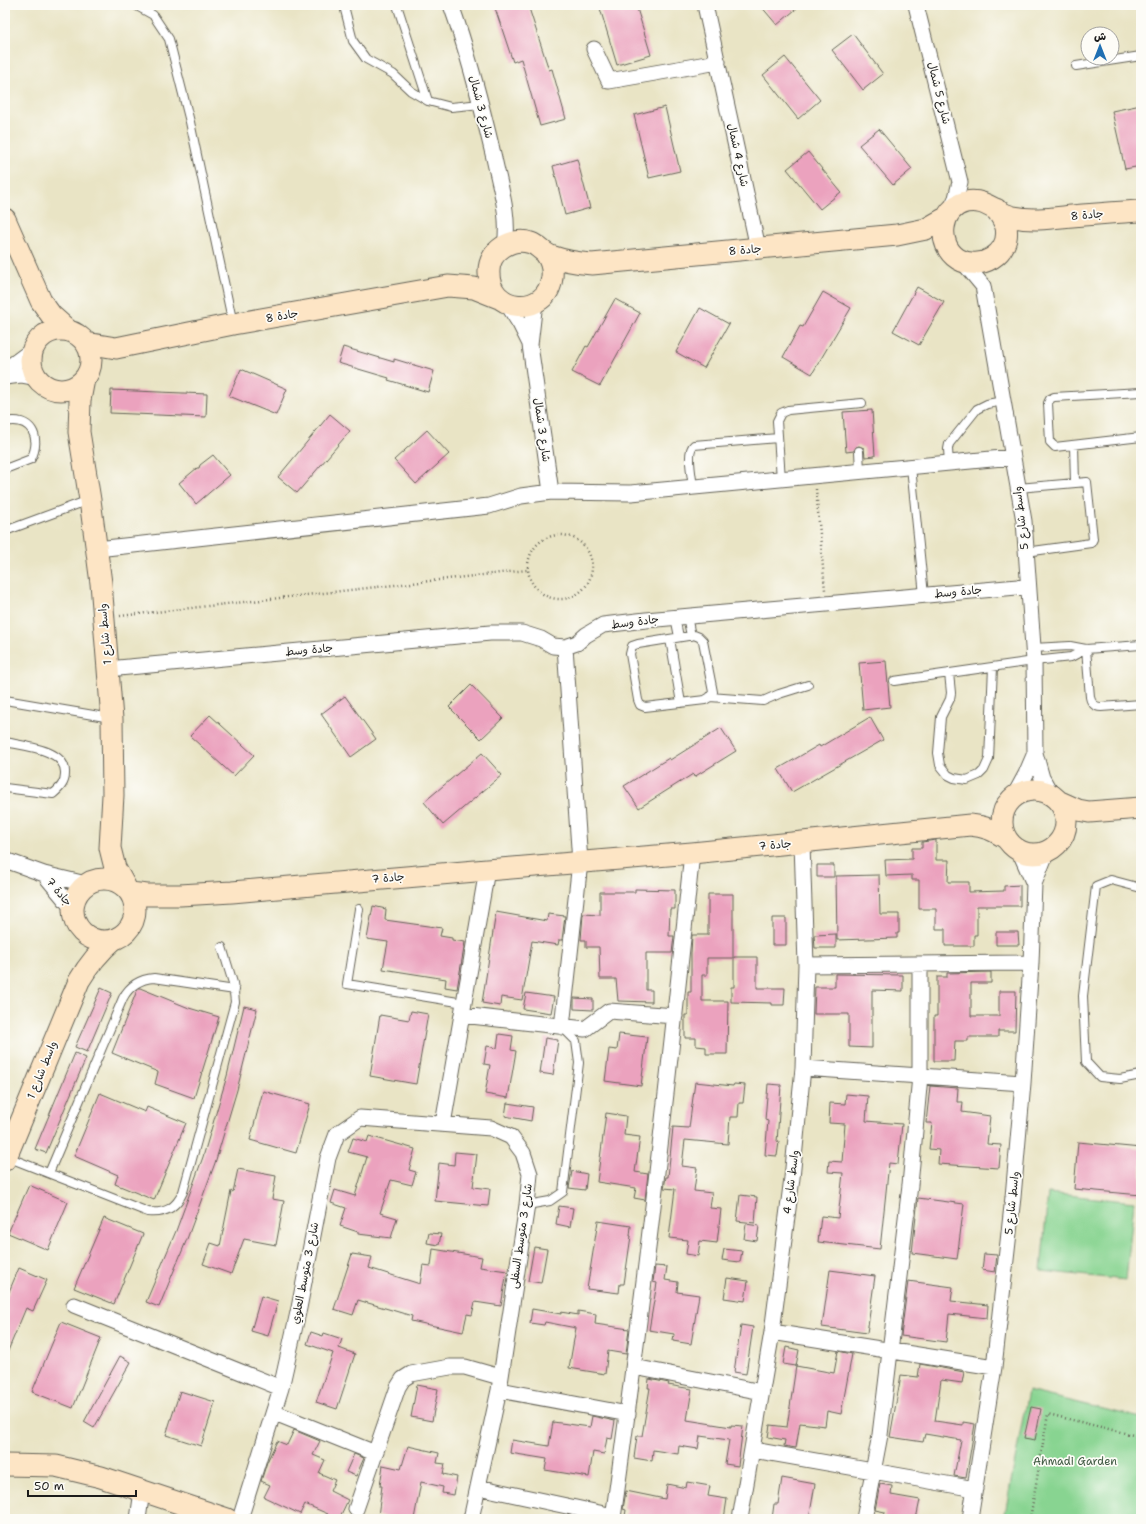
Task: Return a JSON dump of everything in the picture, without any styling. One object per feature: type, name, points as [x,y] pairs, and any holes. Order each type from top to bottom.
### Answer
[{"type":"main road","points":[[979,201],[993,207],[1003,218],[1006,228],[1002,246],[989,261],[978,264],[958,259],[946,246],[943,235],[944,224],[948,216],[956,207],[966,202],[979,201]]},
{"type":"main road","name":"جادة 8","points":[[993,207],[1012,217],[1034,220],[1141,210]]},
{"type":"main road","name":"جادة 8","points":[[546,254],[568,262],[592,264],[897,235],[926,229],[948,216]]},
{"type":"main road","points":[[5,219],[38,294],[51,315],[77,337],[91,354],[87,373],[78,385],[70,389],[61,390],[44,384],[32,370],[30,360],[34,346],[38,294]]},
{"type":"main road","name":"جادة 8","points":[[1002,246],[1034,220]]},
{"type":"main road","name":"جادة 8","points":[[897,235],[925,243],[958,259]]},
{"type":"main road","points":[[516,242],[529,242],[539,247],[549,259],[553,269],[552,284],[541,298],[525,306],[516,306],[502,300],[492,289],[488,279],[489,267],[499,251],[516,242]]},
{"type":"main road","name":"جادة 8","points":[[448,286],[473,274],[499,251]]},
{"type":"main road","name":"جادة 8","points":[[541,298],[568,278],[592,264]]},
{"type":"main road","name":"جادة 8","points":[[87,373],[103,356],[116,348],[233,324],[448,286],[474,288],[502,300]]},
{"type":"main road","points":[[34,346],[43,336],[60,330],[77,337]]},
{"type":"main road","name":"جادة 8","points":[[77,337],[116,348]]},
{"type":"main road","name":"واسط شارع 1","points":[[87,373],[80,400],[79,432],[97,549],[112,719],[113,795],[110,848],[114,868],[127,889]]},
{"type":"main road","name":"واسط شارع 1","points":[[44,384],[70,414],[79,432]]},
{"type":"main road","points":[[1099,812],[1079,819],[1070,826],[1056,844],[1047,851],[1038,853],[1028,853],[1013,844],[1003,829],[1002,818],[1009,803],[1022,793],[1032,790],[1043,791],[1078,810],[1099,812],[1141,808]]},
{"type":"main road","points":[[1055,798],[1064,811],[1066,823],[1063,835]]},
{"type":"main road","name":"جادة 7","points":[[970,825],[990,817],[1009,803]]},
{"type":"main road","name":"جادة 7","points":[[127,889],[147,895],[196,895],[692,853],[970,825],[990,829],[1013,844]]},
{"type":"main road","name":"واسط شارع 1","points":[[89,883],[105,856],[110,838]]},
{"type":"main road","points":[[109,879],[127,889],[134,901],[134,918],[122,932],[106,940],[97,940],[82,931],[76,921],[73,909],[75,900],[80,891],[89,883],[109,879]]},
{"type":"main road","name":"جادة 7","points":[[122,932],[146,913],[196,895]]},
{"type":"main road","name":"واسط شارع 1","points":[[79,981],[82,931]]},
{"type":"main road","name":"واسط شارع 1","points":[[6,1158],[79,981],[88,965],[100,951],[122,932]]},
{"type":"main road","points":[[5,1465],[56,1466],[101,1477],[227,1519]]},
{"type":"street","name":"شارع 3 شمال","points":[[451,5],[481,104],[506,210],[507,231],[499,251]]},
{"type":"street","name":"شارع 4 شمال","points":[[705,5],[758,248]]},
{"type":"street","name":"شارع 5 شمال","points":[[916,5],[960,182]]},
{"type":"street","points":[[594,49],[608,80],[718,62]]},
{"type":"street","points":[[960,182],[971,194],[993,207]]},
{"type":"street","points":[[948,216],[956,198],[960,182]]},
{"type":"street","name":"شارع 3 شمال","points":[[506,210],[517,229],[529,242]]},
{"type":"street","points":[[983,286],[987,274],[1002,246]]},
{"type":"street","name":"واسط شارع 5","points":[[958,259],[983,286],[1024,521],[1034,654],[1035,752],[1042,778],[1055,798]]},
{"type":"street","name":"شارع 3 شمال","points":[[530,345],[541,298]]},
{"type":"street","name":"شارع 3 شمال","points":[[502,300],[520,324],[530,345],[551,492]]},
{"type":"street","points":[[5,370],[34,346]]},
{"type":"street","points":[[5,377],[21,376],[44,384]]},
{"type":"street","points":[[97,549],[489,506],[521,496],[551,492],[631,493],[1013,457]]},
{"type":"street","name":"جادة وسط","points":[[108,669],[490,633],[522,633],[541,639],[552,646],[565,646],[577,643],[586,635],[603,626],[681,617],[1028,586]]},
{"type":"street","points":[[562,1027],[580,862],[565,646]]},
{"type":"street","name":"واسط شارع 5","points":[[1009,803],[1026,774],[1035,752]]},
{"type":"street","name":"واسط شارع 4","points":[[740,1519],[772,1332],[792,1178],[803,1068],[806,965],[802,843]]},
{"type":"street","name":"واسط شارع 5","points":[[1013,844],[1034,884]]},
{"type":"street","name":"واسط شارع 5","points":[[970,1519],[994,1368],[1023,1083],[1031,963],[1034,884],[1047,851]]},
{"type":"street","points":[[478,1487],[604,1514],[613,1519],[634,1367],[675,1016],[692,853]]},
{"type":"street","name":"جادة 7","points":[[5,860],[44,874],[89,883]]},
{"type":"street","points":[[443,1124],[487,870]]},
{"type":"street","name":"جادة 7","points":[[44,874],[73,909]]},
{"type":"street","points":[[806,965],[1031,963]]},
{"type":"street","points":[[864,1519],[880,1435],[910,1186],[920,1076],[920,965]]},
{"type":"street","points":[[463,1009],[562,1027],[585,1029],[609,1011],[675,1016]]},
{"type":"street","points":[[803,1068],[1023,1083]]},
{"type":"street","name":"شارع 3 متوسط العلوي","points":[[240,1519],[275,1413],[299,1308],[328,1158],[337,1134],[360,1118],[443,1124]]},
{"type":"street","name":"شارع 3 متوسط السفلى","points":[[443,1124],[491,1128],[511,1138],[523,1152],[530,1174],[527,1205],[500,1383],[471,1519]]},
{"type":"street","points":[[74,1305],[281,1388]]},
{"type":"street","points":[[772,1332],[891,1350],[994,1368]]},
{"type":"street","points":[[356,1509],[398,1387],[407,1376],[416,1373],[460,1366],[500,1383],[628,1414]]},
{"type":"street","points":[[634,1367],[762,1392]]},
{"type":"street","points":[[275,1413],[375,1453]]},
{"type":"street","points":[[753,1450],[975,1490]]},
{"type":"street","points":[[138,1519],[142,1491]]},
{"type":"lane","points":[[136,5],[153,15],[169,39],[190,122],[233,324]]},
{"type":"lane","points":[[346,5],[353,41],[366,59],[393,74],[411,91],[428,101],[451,107],[481,104]]},
{"type":"lane","points":[[397,5],[428,101]]},
{"type":"lane","points":[[1076,66],[1141,56]]},
{"type":"lane","points":[[1141,392],[1054,397],[1050,399],[1048,403],[1050,442],[1055,447],[1141,437]]},
{"type":"lane","points":[[948,463],[949,444],[974,412],[984,405],[1003,401]]},
{"type":"lane","points":[[781,479],[777,421],[779,416],[784,411],[857,406]]},
{"type":"lane","points":[[5,422],[16,420],[24,422],[32,428],[35,450],[31,459],[5,469]]},
{"type":"lane","points":[[693,487],[689,453],[691,447],[694,445],[778,438]]},
{"type":"lane","points":[[1074,445],[1075,483]]},
{"type":"lane","points":[[858,451],[860,472]]},
{"type":"lane","points":[[911,467],[924,595]]},
{"type":"lane","points":[[1018,488],[1087,482],[1094,539],[1091,543],[1026,552]]},
{"type":"lane","points":[[5,531],[90,500]]},
{"type":"lane","points":[[681,617],[691,636]]},
{"type":"lane","points":[[681,617],[675,638],[681,703]]},
{"type":"lane","points":[[710,697],[712,692],[703,641],[699,637],[691,636],[675,638],[638,644],[631,648],[630,654],[636,693],[638,703],[642,707],[705,700],[710,697],[763,701],[779,694],[808,685]]},
{"type":"lane","points":[[894,681],[993,667],[1034,654],[1070,646],[1086,649],[1141,645]]},
{"type":"lane","points":[[1034,654],[1071,657],[1086,649]]},
{"type":"lane","points":[[1086,649],[1090,697],[1092,703],[1098,707],[1141,704]]},
{"type":"lane","points":[[949,673],[951,693],[950,699],[941,717],[938,759],[940,765],[948,775],[954,778],[967,780],[979,775],[984,770],[989,760],[993,667]]},
{"type":"lane","points":[[5,700],[112,719]]},
{"type":"lane","points":[[5,742],[52,754],[62,762],[66,770],[65,778],[61,787],[53,794],[5,788]]},
{"type":"lane","points":[[1141,888],[1111,880],[1096,886],[1083,996],[1086,1062],[1100,1077],[1120,1079],[1141,1075]]},
{"type":"lane","points":[[359,909],[347,984],[463,1009]]},
{"type":"lane","points":[[6,1158],[49,1173],[148,1212],[157,1213],[174,1207],[180,1200],[185,1184],[234,1008],[235,990],[222,947]]},
{"type":"lane","points":[[49,1173],[123,998],[132,985],[154,978],[235,990]]},
{"type":"lane","points":[[527,1205],[550,1201],[563,1192],[579,1063],[576,1041],[562,1027]]},
{"type":"path","points":[[815,476],[826,604]]},
{"type":"path","points":[[555,535],[567,536],[578,540],[589,553],[592,568],[591,576],[583,591],[569,599],[561,600],[552,599],[538,592],[529,578],[527,570],[530,554],[534,547],[547,538],[555,535]]},
{"type":"path","points":[[104,618],[527,570]]},
{"type":"path","points":[[1030,1519],[1048,1414],[1141,1437]]},
{"type":"green space","points":[[1048,1193],[1134,1202],[1126,1280],[1041,1271]]},
{"type":"green space","name":"Ahmadi Garden","points":[[1028,1391],[1141,1418],[1141,1519],[1004,1519]]},
{"type":"building","points":[[494,5],[528,5],[549,70],[552,69],[566,119],[540,126],[521,59],[513,62]]},
{"type":"building","points":[[599,5],[636,5],[651,55],[617,65]]},
{"type":"building","points":[[760,5],[801,5],[777,25]]},
{"type":"building","points":[[853,34],[883,74],[863,90],[832,50]]},
{"type":"building","points":[[785,57],[820,100],[798,119],[763,75]]},
{"type":"building","points":[[1141,105],[1141,166],[1125,169],[1112,111]]},
{"type":"building","points":[[665,107],[680,171],[649,178],[634,115]]},
{"type":"building","points":[[879,129],[912,169],[893,185],[859,145]]},
{"type":"building","points":[[808,152],[841,192],[820,209],[787,169]]},
{"type":"building","points":[[577,159],[590,208],[565,215],[553,166]]},
{"type":"building","points":[[917,287],[944,302],[919,345],[893,331]]},
{"type":"building","points":[[823,292],[851,308],[812,374],[783,357],[800,326],[803,327]]},
{"type":"building","points":[[615,299],[640,313],[600,386],[572,372]]},
{"type":"building","points":[[700,308],[729,324],[704,368],[676,352]]},
{"type":"building","points":[[343,347],[394,362],[394,359],[434,371],[428,392],[388,380],[389,378],[338,363]]},
{"type":"building","points":[[241,369],[287,389],[276,415],[229,396]]},
{"type":"building","points":[[111,390],[207,394],[206,417],[110,413]]},
{"type":"building","points":[[872,410],[875,456],[865,457],[864,448],[859,446],[856,447],[854,451],[846,452],[843,412]]},
{"type":"building","points":[[330,414],[350,431],[297,493],[278,477]]},
{"type":"building","points":[[427,430],[449,454],[416,484],[394,460]]},
{"type":"building","points":[[213,455],[230,475],[196,504],[179,483]]},
{"type":"building","points":[[886,661],[890,707],[863,710],[859,663]]},
{"type":"building","points":[[471,685],[503,718],[481,739],[449,707]]},
{"type":"building","points":[[345,696],[376,739],[351,757],[321,714]]},
{"type":"building","points":[[210,715],[254,755],[234,776],[190,736]]},
{"type":"building","points":[[870,717],[883,740],[792,792],[778,769],[819,745],[820,747]]},
{"type":"building","points":[[721,728],[736,751],[694,777],[693,774],[639,808],[624,786],[669,758],[670,760]]},
{"type":"building","points":[[482,753],[502,775],[443,825],[424,802]]},
{"type":"building","points":[[936,840],[936,860],[949,860],[948,882],[969,882],[969,892],[1004,891],[1004,886],[1020,885],[1020,906],[977,906],[977,935],[974,935],[974,946],[945,946],[945,929],[936,929],[936,909],[919,909],[919,880],[912,880],[912,875],[886,876],[885,860],[912,859],[912,848],[922,848],[922,842]]},
{"type":"building","points":[[817,865],[834,865],[834,877],[817,877]]},
{"type":"building","points":[[879,875],[880,914],[899,914],[899,933],[897,933],[897,938],[837,940],[836,876]]},
{"type":"building","points":[[635,889],[675,890],[675,909],[670,909],[669,936],[674,936],[672,953],[646,953],[646,990],[652,990],[652,1002],[618,1001],[616,979],[600,979],[599,947],[586,947],[586,940],[581,940],[583,914],[600,915],[600,892],[635,892]]},
{"type":"building","points":[[708,894],[733,894],[733,958],[707,958],[707,975],[702,975],[702,1001],[728,1001],[727,1054],[706,1054],[706,1047],[696,1046],[696,1038],[685,1038],[685,1015],[688,1015],[688,992],[691,992],[692,935],[708,935]]},
{"type":"building","points":[[373,906],[386,909],[385,920],[442,928],[440,936],[465,942],[457,989],[445,987],[446,979],[383,969],[388,942],[367,939]]},
{"type":"building","points":[[496,912],[547,921],[548,914],[565,916],[562,940],[559,940],[558,945],[532,941],[522,1000],[501,997],[500,1006],[482,1003]]},
{"type":"building","points":[[772,918],[786,918],[786,945],[772,945]]},
{"type":"building","points":[[996,932],[1018,932],[1019,945],[996,945]]},
{"type":"building","points":[[836,934],[836,948],[815,948],[814,935]]},
{"type":"building","points":[[734,957],[757,957],[757,988],[785,988],[784,1005],[772,1005],[772,1003],[731,1002],[731,987],[734,987]]},
{"type":"building","points":[[991,972],[991,983],[971,983],[971,1016],[999,1016],[999,991],[1016,991],[1015,1031],[998,1031],[998,1037],[968,1037],[968,1041],[955,1041],[954,1061],[934,1061],[934,1016],[937,1016],[937,977],[947,977],[947,973]]},
{"type":"building","points":[[835,974],[903,975],[903,991],[872,990],[872,1048],[849,1047],[849,1014],[814,1014],[815,987],[835,987]]},
{"type":"building","points":[[101,988],[112,993],[87,1052],[75,1047]]},
{"type":"building","points":[[138,988],[189,1008],[219,1017],[194,1098],[155,1084],[158,1072],[112,1053]]},
{"type":"building","points":[[526,993],[554,997],[551,1013],[523,1009]]},
{"type":"building","points":[[574,998],[593,999],[593,1010],[574,1009]]},
{"type":"building","points":[[244,1006],[257,1009],[237,1090],[215,1163],[187,1239],[159,1307],[146,1302],[176,1231],[203,1157],[227,1076]]},
{"type":"building","points":[[411,1011],[428,1014],[416,1084],[370,1076],[380,1015],[409,1020]]},
{"type":"building","points":[[499,1034],[513,1036],[511,1050],[516,1051],[508,1098],[485,1094],[490,1065],[484,1064],[487,1046],[497,1048]]},
{"type":"building","points":[[619,1034],[647,1037],[641,1086],[605,1081],[609,1049],[617,1050]]},
{"type":"building","points":[[545,1038],[558,1040],[553,1075],[540,1073]]},
{"type":"building","points":[[75,1053],[86,1058],[46,1153],[35,1149]]},
{"type":"building","points":[[695,1082],[733,1086],[734,1084],[745,1085],[743,1103],[739,1103],[738,1117],[730,1117],[728,1144],[685,1140],[682,1166],[697,1168],[694,1191],[712,1193],[710,1208],[721,1209],[717,1243],[700,1241],[698,1256],[686,1254],[688,1240],[669,1238],[675,1189],[664,1188],[666,1177],[668,1177],[673,1127],[689,1128]]},
{"type":"building","points":[[768,1084],[781,1085],[777,1142],[779,1142],[777,1156],[765,1155],[768,1121],[765,1120]]},
{"type":"building","points":[[930,1086],[958,1088],[957,1102],[963,1102],[962,1112],[990,1116],[987,1144],[1001,1145],[999,1168],[938,1164],[939,1150],[929,1149],[932,1123],[926,1123]]},
{"type":"building","points":[[263,1091],[310,1104],[296,1153],[250,1140]]},
{"type":"building","points":[[100,1093],[145,1112],[147,1107],[186,1123],[154,1200],[115,1184],[118,1175],[74,1156]]},
{"type":"building","points":[[846,1094],[868,1096],[866,1121],[902,1124],[898,1164],[889,1163],[880,1249],[818,1242],[821,1216],[838,1218],[843,1173],[828,1172],[829,1161],[842,1162],[845,1124],[829,1123],[830,1103],[845,1104]]},
{"type":"building","points":[[507,1103],[533,1107],[531,1121],[505,1116]]},
{"type":"building","points":[[606,1113],[626,1116],[624,1135],[640,1137],[635,1172],[648,1174],[645,1200],[634,1198],[636,1188],[597,1182]]},
{"type":"building","points":[[369,1136],[415,1149],[409,1170],[416,1172],[412,1185],[391,1180],[380,1213],[397,1218],[391,1238],[358,1234],[358,1232],[340,1226],[346,1208],[331,1203],[335,1190],[355,1196],[367,1157],[348,1152],[353,1138],[367,1142]]},
{"type":"building","points":[[1078,1142],[1141,1148],[1141,1195],[1074,1189]]},
{"type":"building","points":[[455,1152],[477,1154],[473,1187],[490,1189],[488,1206],[435,1201],[439,1163],[454,1165]]},
{"type":"building","points":[[238,1169],[276,1176],[272,1199],[284,1201],[276,1245],[244,1239],[231,1274],[203,1264],[211,1243],[220,1246],[231,1191],[233,1192]]},
{"type":"building","points":[[572,1171],[587,1174],[585,1190],[569,1188]]},
{"type":"building","points":[[29,1185],[68,1202],[48,1250],[8,1233]]},
{"type":"building","points":[[740,1195],[757,1197],[755,1223],[737,1221]]},
{"type":"building","points":[[918,1198],[964,1204],[957,1259],[912,1253]]},
{"type":"building","points":[[559,1206],[573,1208],[570,1227],[556,1224]]},
{"type":"building","points":[[104,1218],[143,1234],[114,1304],[74,1288]]},
{"type":"building","points":[[598,1221],[631,1226],[624,1284],[620,1284],[619,1293],[587,1289]]},
{"type":"building","points":[[746,1224],[759,1226],[757,1241],[744,1239]]},
{"type":"building","points":[[429,1233],[441,1234],[439,1245],[427,1243]]},
{"type":"building","points":[[534,1247],[547,1249],[541,1283],[528,1281]]},
{"type":"building","points":[[433,1249],[482,1257],[480,1267],[507,1271],[501,1306],[475,1302],[472,1315],[467,1314],[463,1332],[411,1321],[412,1316],[358,1300],[353,1315],[334,1309],[352,1254],[372,1257],[369,1268],[420,1284],[423,1265],[431,1266]]},
{"type":"building","points":[[724,1249],[742,1251],[740,1262],[722,1260]]},
{"type":"building","points":[[984,1254],[997,1255],[995,1272],[982,1270]]},
{"type":"building","points":[[655,1266],[667,1267],[665,1280],[678,1282],[677,1292],[699,1295],[691,1344],[673,1341],[674,1334],[649,1330],[657,1283],[653,1282]]},
{"type":"building","points":[[19,1268],[47,1280],[33,1311],[26,1308],[5,1358],[5,1301]]},
{"type":"building","points":[[830,1270],[875,1276],[867,1333],[822,1327]]},
{"type":"building","points":[[727,1278],[748,1281],[745,1301],[724,1298]]},
{"type":"building","points":[[908,1281],[953,1287],[951,1301],[988,1305],[987,1318],[949,1314],[946,1342],[901,1336]]},
{"type":"building","points":[[261,1296],[278,1301],[268,1336],[251,1331]]},
{"type":"building","points":[[532,1309],[561,1314],[561,1312],[578,1315],[578,1311],[596,1314],[595,1324],[629,1329],[626,1354],[608,1351],[605,1374],[569,1368],[576,1328],[545,1322],[544,1325],[530,1323]]},
{"type":"building","points":[[61,1322],[101,1338],[73,1408],[32,1392]]},
{"type":"building","points":[[741,1325],[753,1327],[746,1374],[734,1372]]},
{"type":"building","points":[[311,1332],[323,1336],[324,1333],[342,1339],[339,1348],[355,1354],[337,1409],[316,1402],[333,1353],[307,1344]]},
{"type":"building","points":[[786,1347],[799,1350],[796,1366],[783,1364]]},
{"type":"building","points":[[838,1351],[852,1354],[841,1414],[827,1411],[825,1426],[800,1423],[796,1448],[784,1446],[785,1440],[768,1437],[770,1425],[787,1427],[796,1366],[834,1373]]},
{"type":"building","points":[[120,1356],[131,1362],[94,1428],[84,1422]]},
{"type":"building","points":[[920,1364],[964,1372],[962,1383],[941,1380],[935,1421],[963,1425],[963,1422],[975,1424],[966,1478],[954,1476],[961,1440],[925,1434],[923,1442],[890,1437],[901,1375],[918,1377]]},
{"type":"building","points":[[649,1379],[669,1383],[668,1385],[692,1389],[687,1420],[731,1427],[731,1425],[743,1426],[738,1466],[725,1464],[729,1440],[700,1436],[698,1449],[679,1446],[678,1454],[653,1450],[652,1461],[634,1458],[637,1436],[642,1436],[650,1388],[648,1388]]},
{"type":"building","points":[[417,1385],[438,1389],[432,1421],[411,1417]]},
{"type":"building","points":[[180,1391],[215,1402],[201,1446],[166,1435]]},
{"type":"building","points":[[1031,1407],[1041,1409],[1035,1440],[1024,1438]]},
{"type":"building","points":[[592,1416],[615,1421],[612,1439],[607,1438],[604,1454],[593,1452],[589,1477],[545,1470],[547,1459],[510,1453],[512,1440],[549,1446],[553,1422],[590,1427]]},
{"type":"building","points":[[294,1430],[320,1441],[313,1455],[325,1460],[319,1473],[335,1480],[330,1491],[348,1500],[339,1519],[325,1519],[328,1514],[305,1504],[300,1514],[264,1497],[270,1485],[261,1481],[267,1462],[277,1441],[287,1445]]},
{"type":"building","points":[[408,1446],[439,1453],[437,1463],[445,1464],[443,1474],[457,1477],[454,1495],[442,1493],[443,1487],[421,1482],[414,1519],[398,1519],[378,1516],[383,1465],[401,1469]]},
{"type":"building","points":[[354,1454],[364,1458],[356,1476],[346,1472]]},
{"type":"building","points":[[782,1478],[815,1484],[809,1519],[772,1519],[774,1504],[778,1504]]},
{"type":"building","points":[[687,1482],[710,1486],[708,1496],[727,1499],[724,1519],[630,1519],[630,1517],[625,1516],[626,1510],[623,1509],[626,1491],[665,1499],[667,1484],[686,1488]]},
{"type":"building","points":[[880,1484],[892,1486],[891,1495],[920,1500],[916,1519],[884,1519],[885,1512],[875,1510]]}]
